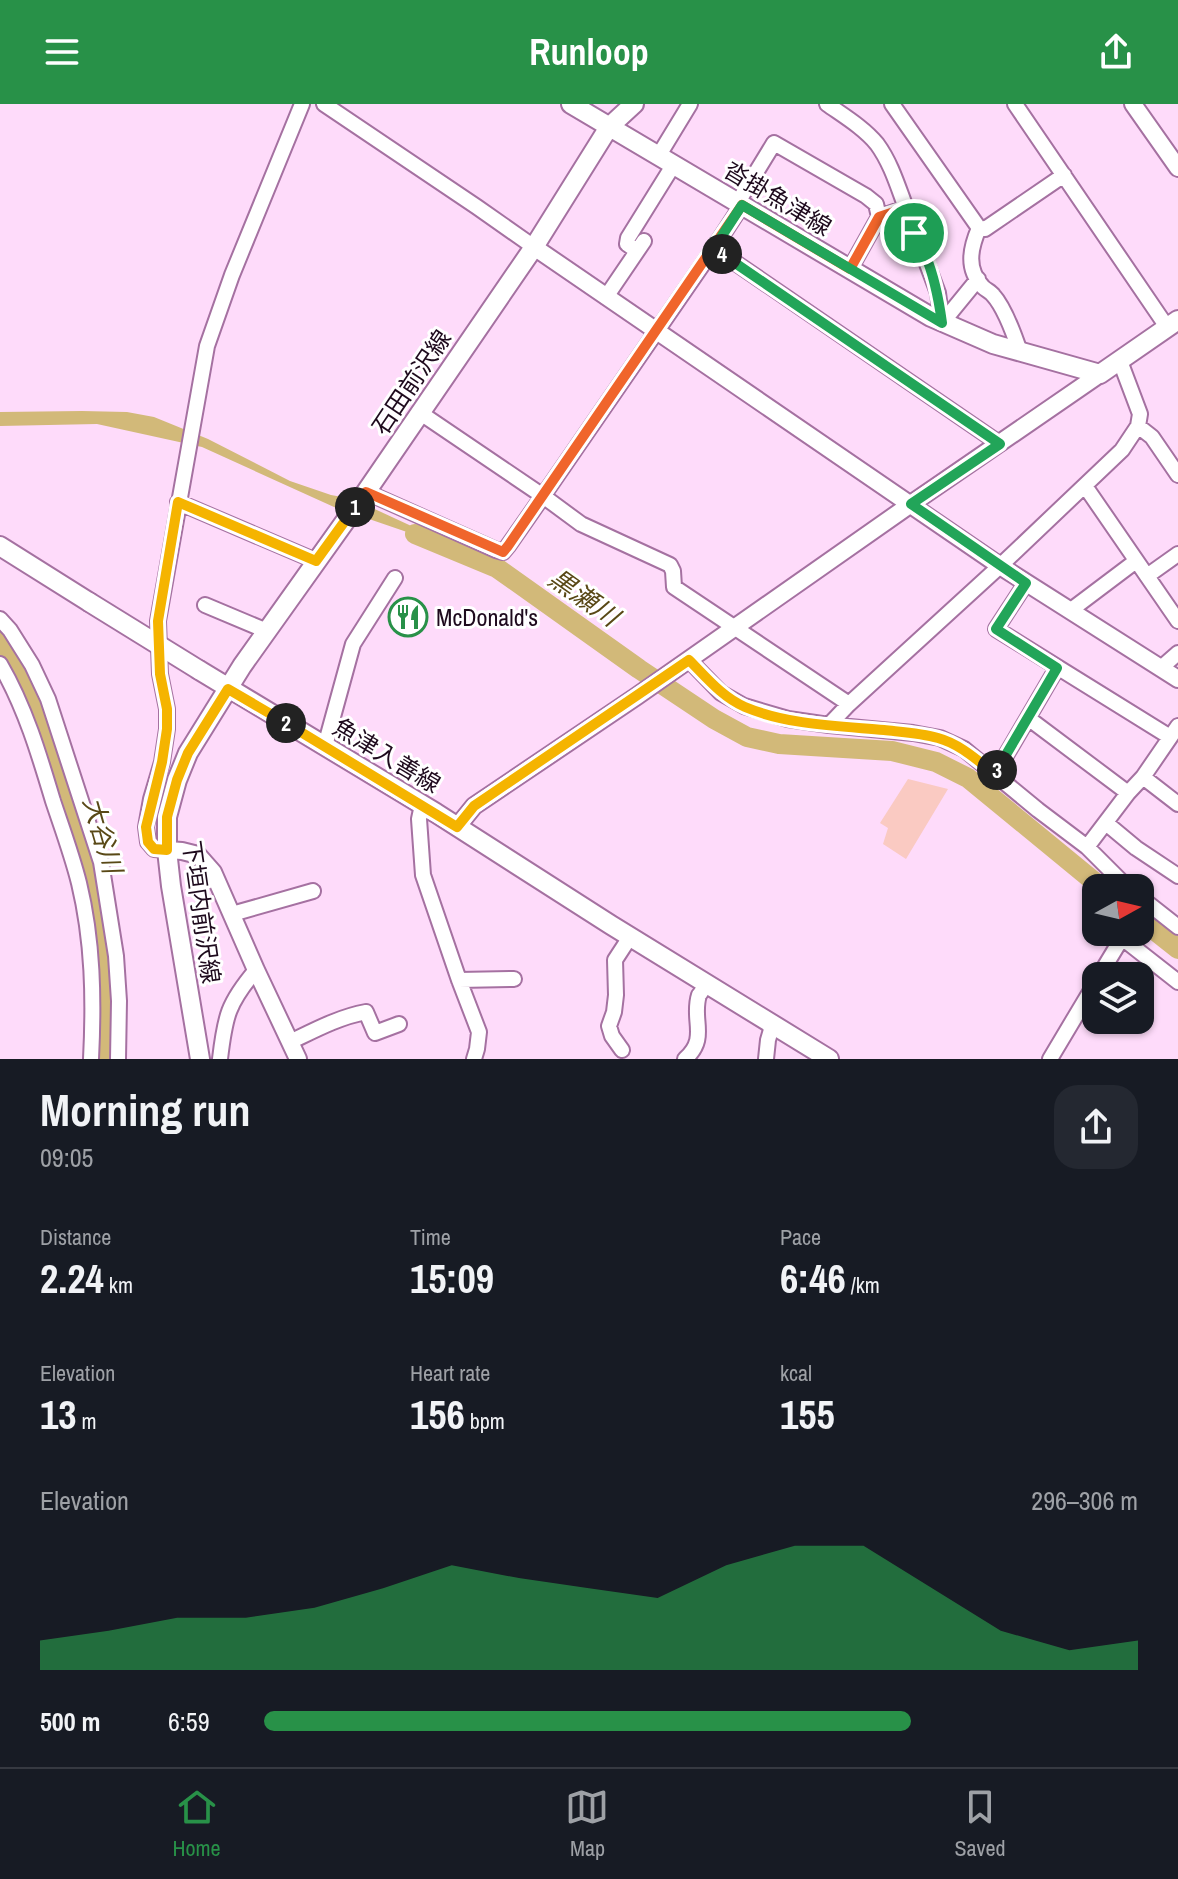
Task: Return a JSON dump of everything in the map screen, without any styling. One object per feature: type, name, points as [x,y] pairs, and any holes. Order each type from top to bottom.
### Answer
[{"type":"main road","name":"沓掛魚津線","points":[[571,104],[942,323],[993,344],[1100,374]]},
{"type":"main road","name":"石田前沢線","points":[[228,689],[534,247],[609,127],[634,104]]},
{"type":"main road","points":[[1100,374],[1175,322]]},
{"type":"main road","name":"魚津入善線","points":[[0,546],[829,1059]]},
{"type":"main road","name":"下垣内前沢線","points":[[200,1059],[171,886],[167,817],[188,753],[228,689]]},
{"type":"street","points":[[298,1059],[213,872],[198,855],[154,849],[148,842],[146,827],[167,729],[167,709],[160,674],[158,621],[207,346],[232,275],[302,104]]},
{"type":"street","points":[[324,104],[1000,566],[1178,679]]},
{"type":"street","points":[[606,297],[640,246],[627,244],[628,238],[667,160],[690,104]]},
{"type":"street","points":[[827,104],[865,132],[887,160],[938,293],[942,323]]},
{"type":"street","points":[[892,104],[979,228],[985,229],[1064,175]]},
{"type":"street","points":[[1015,104],[1064,175],[1175,322]]},
{"type":"street","points":[[1133,104],[1178,168]]},
{"type":"street","points":[[366,492],[503,552],[714,248],[774,143],[876,204],[879,217],[850,269]]},
{"type":"street","points":[[879,217],[906,208]]},
{"type":"street","points":[[979,228],[971,246],[971,267],[982,286],[994,295],[1015,335],[1020,352]]},
{"type":"street","points":[[714,248],[1000,444]]},
{"type":"street","points":[[942,323],[978,279]]},
{"type":"street","points":[[829,725],[1122,450],[1138,426],[1140,414],[1120,361]]},
{"type":"street","points":[[457,827],[474,806],[1100,374]]},
{"type":"street","points":[[419,412],[581,524],[670,565],[674,587],[849,704]]},
{"type":"street","points":[[1138,426],[1152,437],[1178,475]]},
{"type":"street","points":[[1085,486],[1178,621]]},
{"type":"street","points":[[178,502],[316,561]]},
{"type":"street","points":[[1147,576],[1178,554]]},
{"type":"street","points":[[1071,610],[1136,561]]},
{"type":"street","points":[[325,746],[353,644],[395,578]]},
{"type":"street","points":[[1026,583],[996,629],[1057,668],[1174,731],[1143,777],[1087,847]]},
{"type":"street","points":[[205,605],[267,631]]},
{"type":"street","points":[[0,619],[25,654],[48,699],[101,862],[116,956],[118,1059]]},
{"type":"street","points":[[1162,667],[1178,653]]},
{"type":"street","points":[[0,664],[22,707],[78,880],[92,963],[91,1059]]},
{"type":"street","points":[[683,664],[744,706],[788,719],[940,738],[964,749],[1087,847],[1114,874]]},
{"type":"street","points":[[995,774],[1057,668]]},
{"type":"street","points":[[1028,718],[1128,793]]},
{"type":"street","points":[[1143,777],[1178,804]]},
{"type":"street","points":[[422,805],[419,819],[423,875],[479,1032],[474,1059]]},
{"type":"street","points":[[1106,823],[1178,876]]},
{"type":"street","points":[[232,914],[313,891]]},
{"type":"street","points":[[1154,908],[1178,927]]},
{"type":"street","points":[[622,1050],[609,1026],[616,995],[615,960],[630,937]]},
{"type":"street","points":[[1107,962],[1122,938],[1153,962]]},
{"type":"street","points":[[1154,963],[1178,982]]},
{"type":"street","points":[[220,1059],[224,1023],[236,993],[256,970]]},
{"type":"street","points":[[459,980],[514,979]]},
{"type":"street","points":[[685,1059],[697,1044],[699,994],[707,983]]},
{"type":"street","points":[[1050,1059],[1082,1005]]},
{"type":"street","points":[[290,1042],[353,1014],[366,1012],[375,1033],[399,1024]]},
{"type":"street","points":[[766,1059],[773,1023]]},
{"type":"shaded area","points":[[0,412],[127,412],[154,417],[208,439],[290,481],[353,499],[474,555],[334,507],[202,447],[97,424],[0,426]]},
{"type":"shaded area","points":[[908,779],[948,789],[906,859],[883,844],[888,828],[880,823]]},
{"type":"waterway","name":"黒瀬川","points":[[415,534],[497,568],[639,669],[747,737],[779,744],[892,751],[936,762],[968,778],[1085,874]]},
{"type":"waterway","name":"大谷川","points":[[0,638],[22,674],[39,714],[91,883],[106,951],[109,1059]]},
{"type":"waterway","name":"黒瀬川","points":[[1154,930],[1178,949]]},
{"type":"place","name":"McDonald's","points":[[408,617]]},
{"type":"route","points":[[914,233],[906,208],[879,217],[850,269],[742,205],[503,552],[366,492],[316,561],[178,502],[158,621],[160,674],[167,709],[167,729],[146,827],[148,842],[154,849],[167,850],[167,817],[177,780],[188,753],[228,689],[457,827],[474,806],[689,660],[721,693],[744,706],[788,719],[940,738],[964,749],[995,774],[1057,668],[996,629],[1026,583],[911,504],[1000,444],[714,248],[742,205],[850,270],[942,323],[938,293],[914,233]]}]
